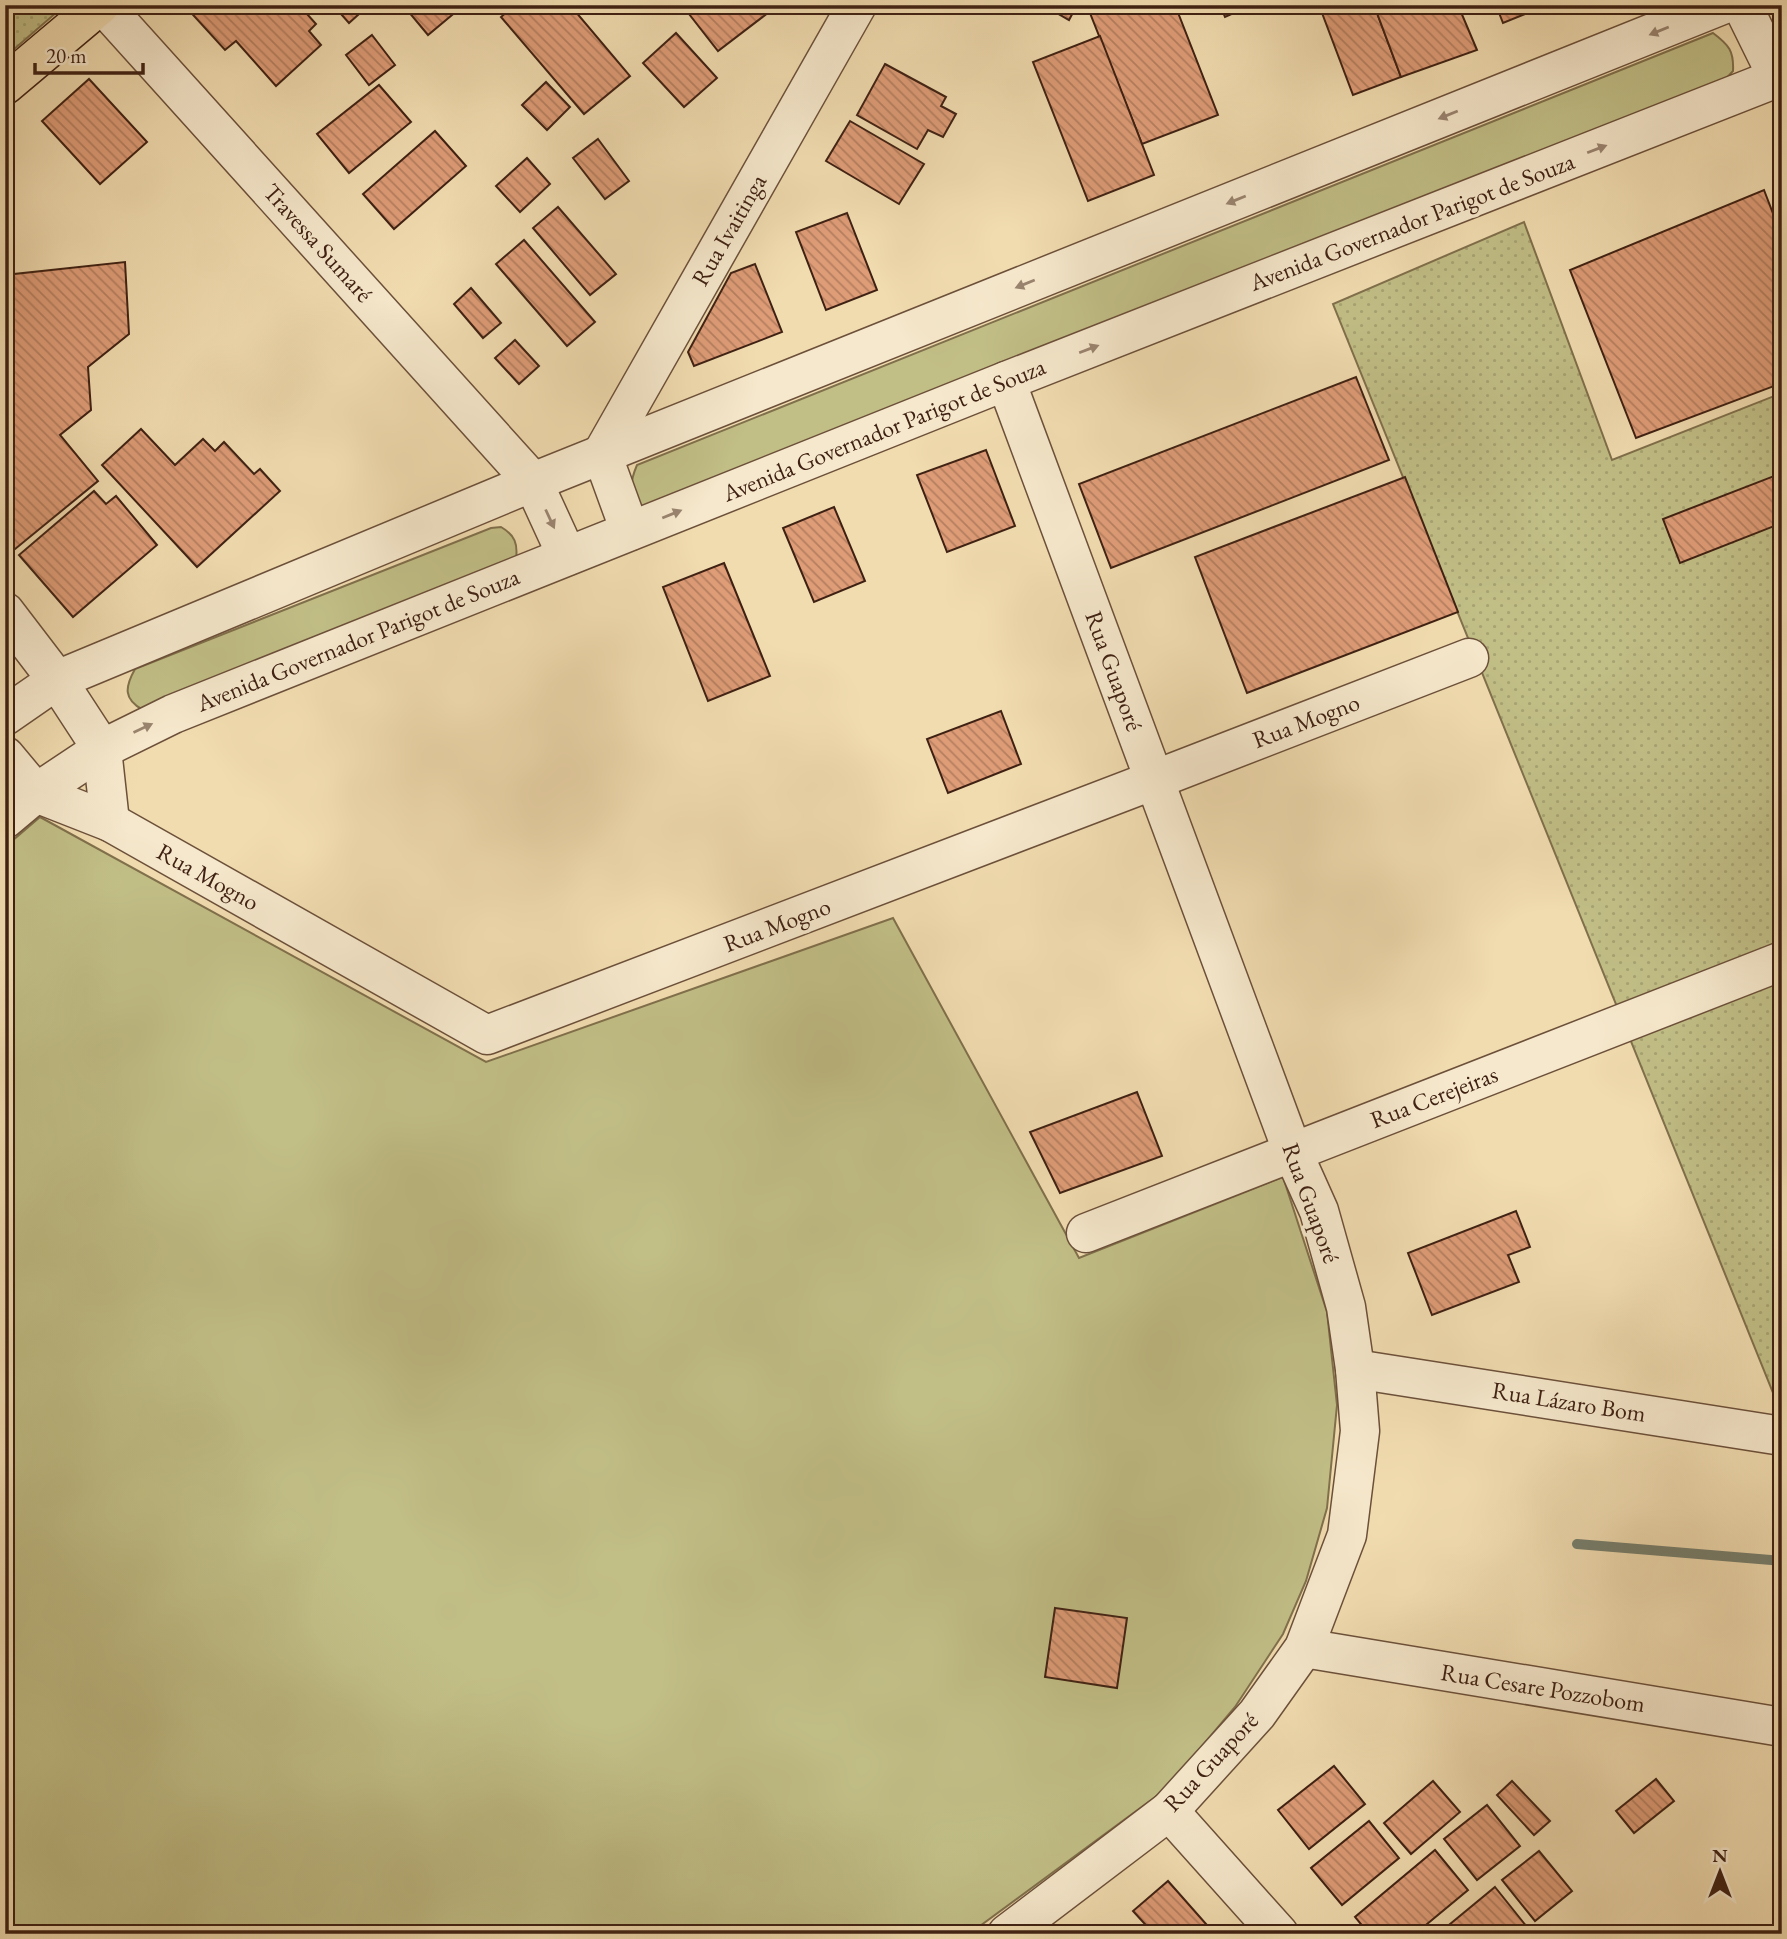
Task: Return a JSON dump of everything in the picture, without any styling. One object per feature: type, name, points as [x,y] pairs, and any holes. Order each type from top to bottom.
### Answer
[{"type":"main road","points":[[5,85],[101,5]]},
{"type":"street","name":"Travessa Sumaré","points":[[101,5],[533,482],[567,555]]},
{"type":"street","name":"Rua Ivaitinga","points":[[602,454],[857,5]]},
{"type":"street","points":[[5,716],[57,680],[533,482],[1722,5]]},
{"type":"street","points":[[1742,5],[1780,77]]},
{"type":"street","name":"Avenida Governador Parigot de Souza","points":[[5,819],[36,793],[102,749],[173,714],[567,555],[1780,77]]},
{"type":"street","name":"Rua Guaporé","points":[[1006,381],[1293,1153],[1319,1210],[1346,1307],[1360,1431],[1347,1535],[1304,1648],[1257,1714],[1169,1811],[1007,1934]]},
{"type":"street","points":[[602,454],[630,531]]},
{"type":"street","points":[[5,612],[57,680],[102,749],[110,822]]},
{"type":"street","name":"Rua Mogno","points":[[36,793],[110,822],[487,1035],[1469,658]]},
{"type":"street","points":[[5,756],[36,793]]},
{"type":"street","name":"Rua Cerejeiras","points":[[1086,1233],[1782,961]]},
{"type":"street","name":"Rua Lázaro Bom","points":[[1355,1369],[1782,1436]]},
{"type":"street","name":"Rua Cesare Pozzobom","points":[[1304,1648],[1782,1727]]},
{"type":"street","points":[[1169,1811],[1279,1934]]},
{"type":"shaded area","points":[[9,5],[65,5],[5,57],[5,8]]},
{"type":"shaded area","points":[[1713,33],[1727,45],[1733,58],[1733,71],[1723,82],[645,509],[635,499],[632,478],[637,465]]},
{"type":"shaded area","points":[[1524,222],[1612,460],[1782,393],[1782,1415],[1333,304]]},
{"type":"shaded area","points":[[501,527],[510,533],[514,540],[516,559],[143,710],[129,697],[129,681],[135,669],[491,528]]},
{"type":"shaded area","points":[[40,817],[486,1062],[893,918],[1079,1258],[1283,1177],[1327,1312],[1337,1405],[1327,1508],[1306,1581],[1283,1634],[1235,1707],[1166,1789],[969,1934],[5,1934],[5,847]]},
{"type":"building","points":[[184,5],[299,5],[316,24],[309,31],[321,45],[276,86],[236,41],[225,50]]},
{"type":"building","points":[[333,5],[369,5],[349,23]]},
{"type":"building","points":[[403,5],[464,5],[428,35]]},
{"type":"building","points":[[515,5],[570,5],[630,76],[584,114],[501,17]]},
{"type":"building","points":[[682,5],[770,5],[773,9],[718,51]]},
{"type":"building","points":[[1043,5],[1077,5],[1069,20]]},
{"type":"building","points":[[1110,5],[1175,5],[1218,115],[1142,144],[1090,13]]},
{"type":"building","points":[[1220,5],[1252,5],[1225,17]]},
{"type":"building","points":[[1319,5],[1374,5],[1401,77],[1353,95]]},
{"type":"building","points":[[1374,5],[1458,5],[1477,50],[1401,77]]},
{"type":"building","points":[[1496,5],[1547,5],[1503,23]]},
{"type":"building","points":[[676,33],[717,78],[684,107],[643,63]]},
{"type":"building","points":[[372,35],[395,65],[369,85],[346,55]]},
{"type":"building","points":[[1100,36],[1154,175],[1088,201],[1033,62]]},
{"type":"building","points":[[885,64],[946,97],[941,106],[956,114],[943,137],[928,130],[917,149],[857,115]]},
{"type":"building","points":[[89,79],[147,142],[100,184],[42,121]]},
{"type":"building","points":[[546,82],[570,107],[547,130],[522,105]]},
{"type":"building","points":[[379,85],[411,122],[349,173],[317,134]]},
{"type":"building","points":[[850,121],[924,164],[899,204],[826,161]]},
{"type":"building","points":[[435,131],[466,166],[394,229],[363,194]]},
{"type":"building","points":[[598,139],[629,181],[605,199],[573,158]]},
{"type":"building","points":[[527,158],[550,184],[520,212],[496,186]]},
{"type":"building","points":[[1764,190],[1782,237],[1782,383],[1636,438],[1570,270]]},
{"type":"building","points":[[558,207],[616,274],[590,295],[533,228]]},
{"type":"building","points":[[847,213],[877,290],[826,310],[796,232]]},
{"type":"building","points":[[524,240],[595,322],[567,346],[496,264]]},
{"type":"building","points":[[125,262],[129,334],[88,367],[91,410],[60,435],[98,481],[9,554],[5,550],[5,275]]},
{"type":"building","points":[[755,264],[782,332],[694,366],[688,352],[731,273]]},
{"type":"building","points":[[471,288],[501,323],[483,338],[454,304]]},
{"type":"building","points":[[515,340],[539,366],[519,384],[495,358]]},
{"type":"building","points":[[1356,377],[1389,460],[1111,568],[1079,484]]},
{"type":"building","points":[[141,429],[175,465],[203,439],[215,451],[224,442],[254,474],[260,469],[280,491],[197,567],[102,465]]},
{"type":"building","points":[[986,450],[1015,526],[947,552],[917,475]]},
{"type":"building","points":[[1782,473],[1782,523],[1680,563],[1663,519]]},
{"type":"building","points":[[1405,477],[1458,612],[1247,693],[1195,557]]},
{"type":"building","points":[[94,491],[106,504],[116,496],[157,545],[73,617],[19,555]]},
{"type":"building","points":[[834,507],[865,581],[814,602],[783,528]]},
{"type":"building","points":[[724,563],[770,676],[708,701],[663,587]]},
{"type":"building","points":[[1001,711],[1021,764],[948,793],[927,739]]},
{"type":"building","points":[[1137,1092],[1162,1156],[1060,1193],[1030,1132]]},
{"type":"building","points":[[1516,1211],[1530,1247],[1508,1255],[1519,1282],[1432,1315],[1408,1253]]},
{"type":"building","points":[[1055,1608],[1127,1618],[1117,1688],[1045,1677]]},
{"type":"building","points":[[1334,1766],[1365,1804],[1309,1849],[1278,1810]]},
{"type":"building","points":[[1656,1779],[1674,1801],[1634,1833],[1616,1811]]},
{"type":"building","points":[[1433,1781],[1460,1812],[1411,1854],[1384,1823]]},
{"type":"building","points":[[1512,1781],[1550,1821],[1534,1835],[1497,1795]]},
{"type":"building","points":[[1487,1805],[1520,1846],[1477,1880],[1444,1839]]},
{"type":"building","points":[[1369,1821],[1399,1858],[1342,1905],[1311,1868]]},
{"type":"building","points":[[1435,1850],[1468,1890],[1415,1934],[1369,1934],[1355,1917]]},
{"type":"building","points":[[1539,1851],[1572,1891],[1535,1921],[1502,1880]]},
{"type":"building","points":[[1168,1881],[1206,1924],[1195,1934],[1154,1934],[1133,1911]]},
{"type":"building","points":[[1495,1887],[1527,1927],[1519,1934],[1438,1934]]},
{"type":"waterway","points":[[1577,1544],[1782,1561]]}]
